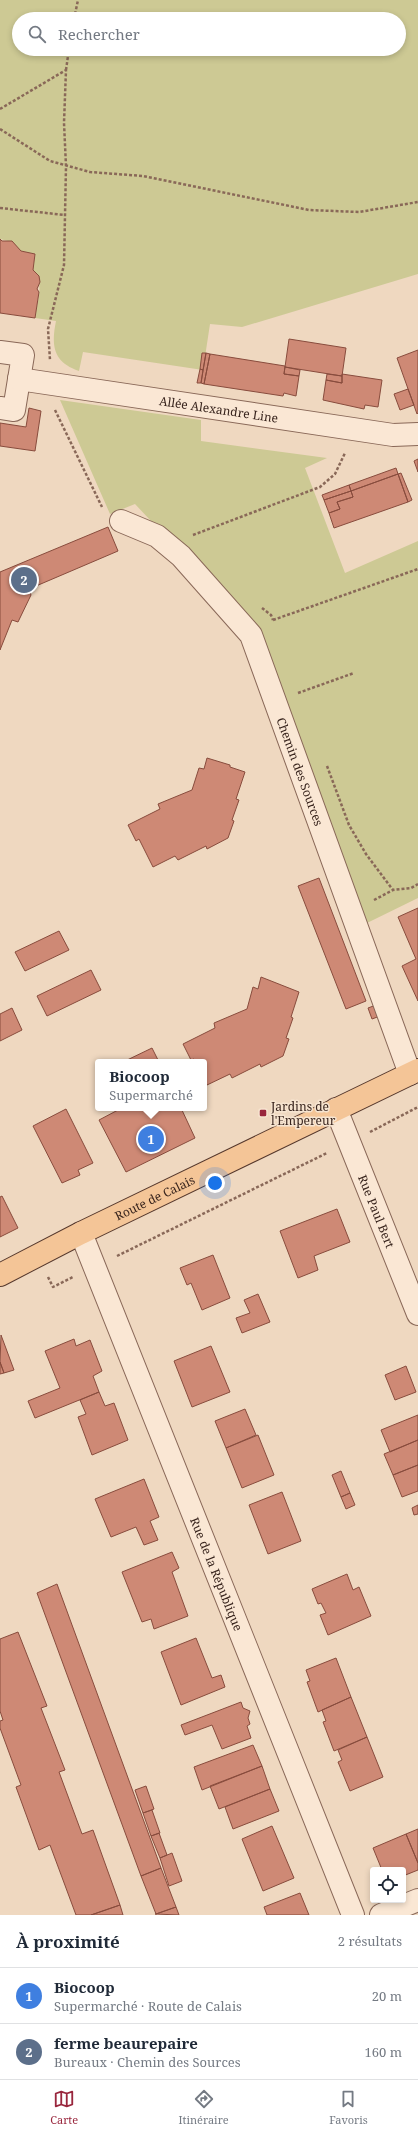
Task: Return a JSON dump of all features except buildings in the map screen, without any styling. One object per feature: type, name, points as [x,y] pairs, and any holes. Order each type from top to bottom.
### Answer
[{"type":"main road","name":"Route de Calais","points":[[0,1275],[81,1233],[414,1072]]},
{"type":"street","points":[[0,352],[23,355],[14,410],[0,408]]},
{"type":"street","name":"Allée Alexandre Line","points":[[19,379],[393,435],[418,434]]},
{"type":"street","name":"Chemin des Sources","points":[[122,521],[157,536],[181,556],[251,635],[350,912],[414,1072]]},
{"type":"street","name":"Rue Paul Bert","points":[[336,1109],[418,1314]]},
{"type":"street","name":"Rue de la République","points":[[81,1233],[353,1915]]},
{"type":"street","points":[[381,1915],[418,1900]]},
{"type":"path","points":[[76,12],[78,1]]},
{"type":"path","points":[[68,56],[64,123],[66,166],[64,265],[48,329],[51,351],[50,383],[55,410],[106,516],[122,521]]},
{"type":"path","points":[[0,109],[66,70]]},
{"type":"path","points":[[0,129],[50,161],[90,172],[143,176],[309,210],[359,212],[418,202]]},
{"type":"path","points":[[0,208],[65,215]]},
{"type":"path","points":[[189,537],[320,487],[335,474],[343,460],[352,429]]},
{"type":"path","points":[[273,620],[418,569]]},
{"type":"path","points":[[275,702],[354,673]]},
{"type":"path","points":[[350,912],[393,890],[411,888],[418,884]]},
{"type":"path","points":[[53,1287],[350,1142],[418,1107]]},
{"type":"shaded area","points":[[0,0],[418,0],[418,274],[242,327],[210,324],[203,370],[83,352],[79,371],[64,363],[56,352],[54,345],[54,330],[56,321],[35,318],[39,293],[39,281],[33,270],[35,254],[21,251],[12,242],[0,239]]},
{"type":"shaded area","points":[[60,400],[201,420],[201,441],[327,458],[305,468],[345,573],[418,541],[418,898],[367,923],[247,623],[135,504],[110,514]]},
{"type":"place","name":"ferme beaurepaire","points":[[24,580]]},
{"type":"place","name":"Jardins de l'Empereur","points":[[263,1113]]},
{"type":"place","name":"Biocoop","points":[[151,1139]]}]
